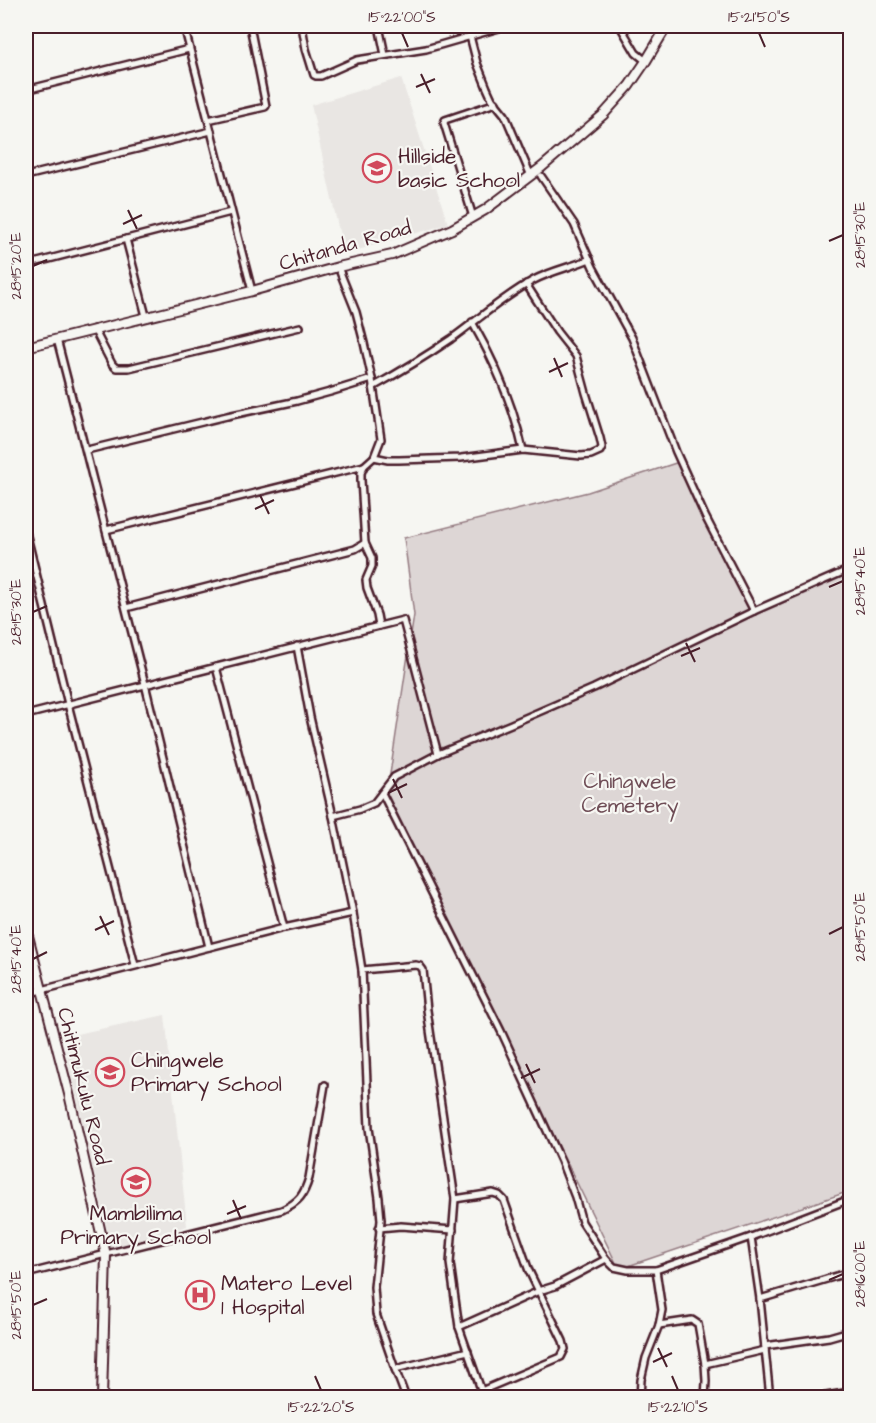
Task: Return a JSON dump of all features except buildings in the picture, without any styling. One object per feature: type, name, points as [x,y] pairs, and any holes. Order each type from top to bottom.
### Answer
[{"type":"street","points":[[184,26],[252,291]]},
{"type":"street","points":[[208,120],[266,106],[250,26]]},
{"type":"street","points":[[302,26],[306,49],[316,76],[321,76],[357,60],[426,48],[506,26]]},
{"type":"street","points":[[379,26],[385,55]]},
{"type":"street","points":[[620,26],[636,53],[646,61]]},
{"type":"street","name":"Chitanda Road","points":[[26,347],[392,255],[452,229],[485,210],[531,176],[603,115],[629,86],[667,26]]},
{"type":"street","points":[[470,36],[477,63],[492,99],[505,115],[531,176]]},
{"type":"street","points":[[26,90],[189,49]]},
{"type":"street","points":[[473,217],[444,123],[446,120],[496,103]]},
{"type":"street","points":[[26,176],[211,131]]},
{"type":"street","points":[[541,176],[574,224],[590,260],[632,338],[676,452],[705,516],[754,611]]},
{"type":"street","points":[[26,265],[231,212]]},
{"type":"street","points":[[126,239],[146,316]]},
{"type":"street","points":[[373,387],[424,357],[526,284],[590,260]]},
{"type":"street","points":[[338,267],[356,312],[364,343],[381,439],[374,457],[364,466],[361,473],[365,543],[372,558],[372,566],[366,580],[379,626]]},
{"type":"street","points":[[374,457],[399,460],[461,458],[523,450],[581,456],[600,451],[602,447],[576,356],[552,325],[526,284]]},
{"type":"street","points":[[472,322],[503,383],[512,406],[523,450]]},
{"type":"street","points":[[94,329],[112,364],[116,368],[129,368],[300,327]]},
{"type":"street","points":[[57,339],[87,450],[210,947]]},
{"type":"street","points":[[87,450],[297,401],[372,379]]},
{"type":"street","points":[[106,530],[364,466]]},
{"type":"street","points":[[26,532],[135,965]]},
{"type":"street","points":[[126,608],[355,549],[365,543]]},
{"type":"street","points":[[333,816],[374,803],[394,777],[438,754],[594,688],[754,611],[850,569]]},
{"type":"street","points":[[26,715],[403,620],[438,754]]},
{"type":"street","points":[[297,646],[310,717],[353,912],[362,970],[369,1128],[381,1220],[374,1287],[376,1314],[406,1398]]},
{"type":"street","points":[[216,667],[284,928]]},
{"type":"street","points":[[382,793],[501,1031],[561,1161],[582,1222],[606,1259],[614,1266],[628,1270],[656,1270],[850,1199]]},
{"type":"street","points":[[26,994],[353,912]]},
{"type":"street","name":"Chitimukulu Road","points":[[26,928],[69,1095],[106,1255],[102,1398]]},
{"type":"street","points":[[362,970],[416,965],[423,970],[455,1199],[450,1263],[459,1328],[483,1394],[561,1357],[565,1349],[529,1271],[504,1200],[493,1193],[455,1199]]},
{"type":"street","points":[[26,1274],[282,1210],[303,1195],[309,1178],[325,1085]]},
{"type":"street","points":[[379,1228],[401,1226],[453,1230]]},
{"type":"street","points":[[751,1237],[770,1398]]},
{"type":"street","points":[[459,1328],[539,1291],[555,1286],[606,1259]]},
{"type":"street","points":[[640,1398],[646,1358],[659,1325],[662,1310],[656,1270]]},
{"type":"street","points":[[760,1299],[850,1272]]},
{"type":"street","points":[[659,1325],[692,1320],[699,1324],[705,1364],[705,1398]]},
{"type":"street","points":[[705,1364],[765,1348],[850,1331]]},
{"type":"street","points":[[394,1369],[468,1351]]},
{"type":"street","points":[[814,1398],[850,1392]]},
{"type":"shaded area","points":[[401,78],[448,224],[344,254],[311,105]]},
{"type":"shaded area","points":[[165,1015],[187,1226],[112,1250],[63,1037]]},
{"type":"green space","name":"Chingwele Cemetery","points":[[682,461],[757,613],[850,571],[850,1191],[619,1269],[387,794],[414,615],[404,538],[588,492]]},
{"type":"place","name":"Hillside basic School","points":[[377,168]]},
{"type":"place","name":"Chingwele Primary School","points":[[110,1072]]},
{"type":"place","name":"Mambilima Primary School","points":[[136,1182]]},
{"type":"place","name":"Matero Level 1 Hospital","points":[[200,1295]]}]
